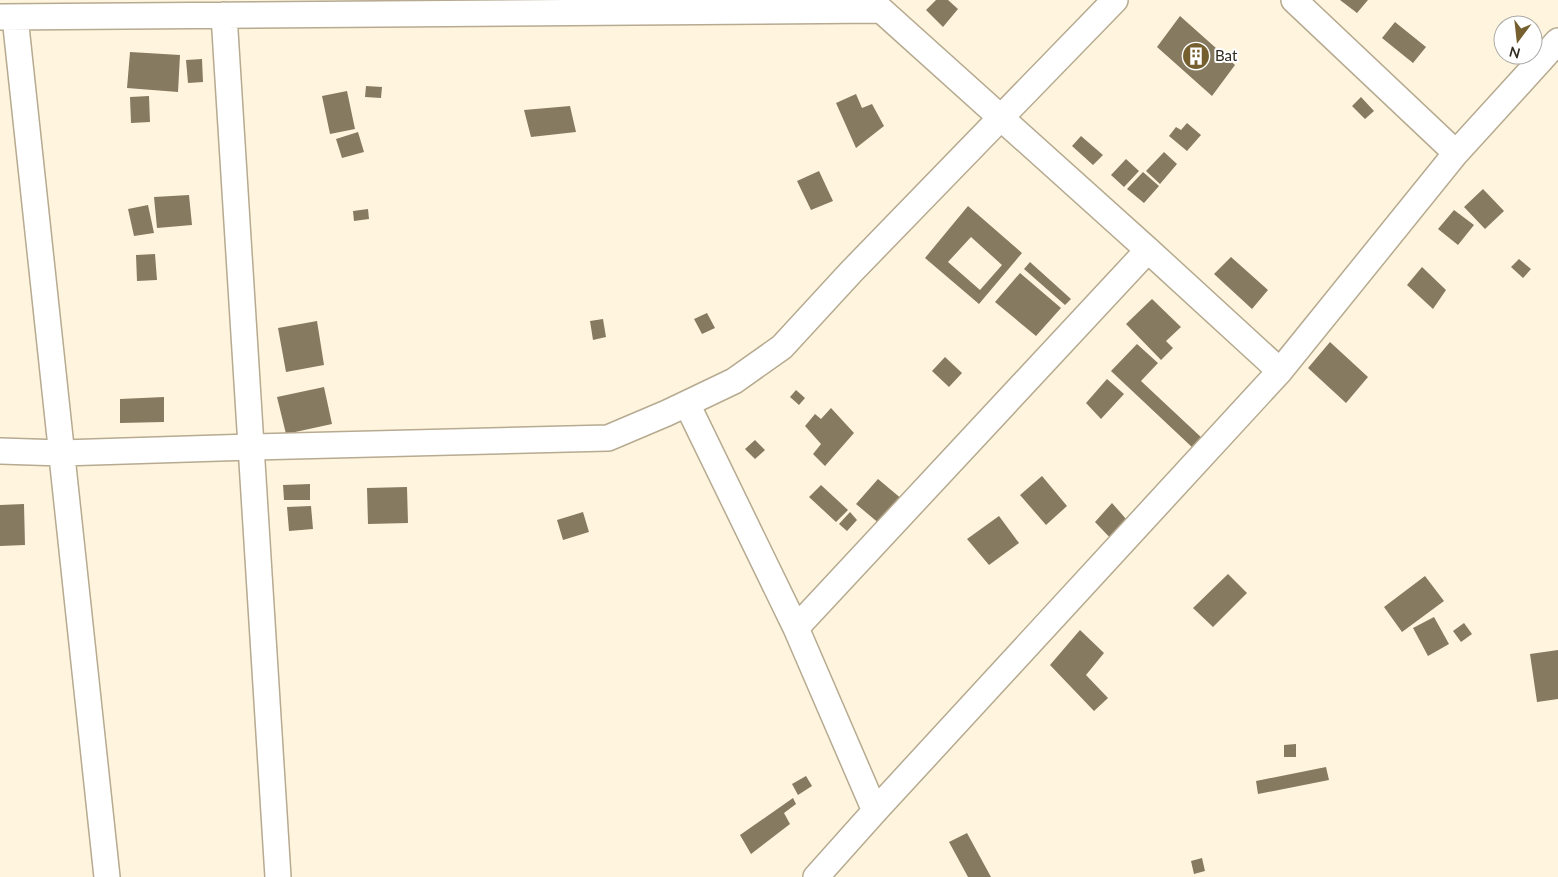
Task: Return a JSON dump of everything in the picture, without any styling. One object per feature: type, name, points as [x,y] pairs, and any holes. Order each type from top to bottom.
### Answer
[{"type":"street","points":[[0,451],[62,453],[608,438],[687,404],[734,381],[782,347],[851,272],[1115,0]]},
{"type":"street","points":[[1294,0],[1456,153]]},
{"type":"street","points":[[107,877],[62,453],[8,17],[224,15],[312,7],[876,5],[1280,371]]},
{"type":"street","points":[[224,15],[278,877]]},
{"type":"street","points":[[816,877],[1280,371],[1456,153],[1558,41]]},
{"type":"street","points":[[796,628],[1148,250]]},
{"type":"street","points":[[687,404],[796,628],[875,811]]},
{"type":"building","points":[[936,0],[948,0],[958,9],[943,27],[926,10]]},
{"type":"building","points":[[1340,0],[1368,0],[1357,13]]},
{"type":"building","name":"Bat","points":[[1180,16],[1235,65],[1212,96],[1157,47]]},
{"type":"building","points":[[1395,22],[1426,47],[1413,63],[1382,38]]},
{"type":"building","points":[[130,52],[180,55],[178,92],[127,88]]},
{"type":"building","points":[[202,59],[203,82],[188,83],[186,60]]},
{"type":"building","points":[[366,86],[382,87],[381,98],[365,97]]},
{"type":"building","points":[[347,91],[355,129],[330,134],[322,96]]},
{"type":"building","points":[[856,94],[862,108],[872,104],[884,126],[856,148],[836,103]]},
{"type":"building","points":[[149,96],[150,122],[131,123],[130,97]]},
{"type":"building","points":[[1361,97],[1374,111],[1365,119],[1352,106]]},
{"type":"building","points":[[570,106],[576,132],[531,137],[524,110]]},
{"type":"building","points":[[1187,123],[1201,135],[1187,151],[1169,136],[1176,127],[1181,130]]},
{"type":"building","points":[[358,132],[364,152],[342,158],[336,139]]},
{"type":"building","points":[[1081,136],[1103,155],[1093,165],[1072,146]]},
{"type":"building","points":[[1164,152],[1177,164],[1160,184],[1146,171]]},
{"type":"building","points":[[1126,159],[1139,171],[1124,187],[1111,175]]},
{"type":"building","points":[[819,171],[833,201],[811,210],[797,181]]},
{"type":"building","points":[[1143,172],[1159,186],[1144,203],[1127,189]]},
{"type":"building","points":[[1483,189],[1504,211],[1485,229],[1464,207]]},
{"type":"building","points":[[189,195],[192,225],[157,228],[154,197]]},
{"type":"building","points":[[148,205],[154,233],[134,236],[128,209]]},
{"type":"building","points":[[968,206],[1022,253],[979,304],[925,258]],"holes":[[[971,237],[1002,265],[980,290],[948,262]]]},
{"type":"building","points":[[368,209],[369,219],[354,221],[353,211]]},
{"type":"building","points":[[1454,210],[1474,225],[1458,245],[1438,229]]},
{"type":"building","points":[[155,254],[157,280],[137,281],[136,255]]},
{"type":"building","points":[[1231,257],[1268,290],[1252,309],[1214,274]]},
{"type":"building","points":[[1519,259],[1531,269],[1523,278],[1511,267]]},
{"type":"building","points":[[1030,262],[1071,299],[1065,305],[1024,269]]},
{"type":"building","points":[[1422,267],[1446,290],[1433,309],[1407,285]]},
{"type":"building","points":[[1020,273],[1061,308],[1036,336],[995,302]]},
{"type":"building","points":[[1152,299],[1181,327],[1166,341],[1173,348],[1161,360],[1126,324]]},
{"type":"building","points":[[707,313],[715,328],[702,334],[694,319]]},
{"type":"building","points":[[603,319],[606,337],[593,340],[590,321]]},
{"type":"building","points":[[317,321],[324,365],[286,372],[278,328]]},
{"type":"building","points":[[1330,342],[1368,377],[1346,403],[1308,368]]},
{"type":"building","points":[[1137,344],[1158,363],[1141,381],[1203,439],[1194,449],[1111,371]]},
{"type":"building","points":[[945,357],[962,373],[949,387],[932,371]]},
{"type":"building","points":[[1107,379],[1124,394],[1101,419],[1086,403]]},
{"type":"building","points":[[324,387],[332,424],[286,434],[277,397]]},
{"type":"building","points":[[796,390],[805,398],[799,405],[790,397]]},
{"type":"building","points":[[164,397],[164,422],[120,423],[120,399]]},
{"type":"building","points":[[831,408],[854,433],[825,466],[813,454],[821,444],[805,426],[815,414],[821,419]]},
{"type":"building","points":[[755,440],[765,450],[755,459],[745,449]]},
{"type":"building","points":[[1042,476],[1067,506],[1046,525],[1020,495]]},
{"type":"building","points":[[878,479],[903,500],[881,525],[856,504]]},
{"type":"building","points":[[310,484],[310,500],[284,500],[283,485]]},
{"type":"building","points":[[821,485],[848,510],[836,522],[809,497]]},
{"type":"building","points":[[407,487],[408,523],[368,524],[367,488]]},
{"type":"building","points":[[1112,503],[1133,527],[1116,544],[1095,522]]},
{"type":"building","points":[[24,504],[25,545],[0,546],[0,505]]},
{"type":"building","points":[[311,506],[313,529],[289,531],[287,507]]},
{"type":"building","points":[[583,512],[589,532],[563,540],[557,520]]},
{"type":"building","points":[[850,512],[857,520],[847,531],[839,524]]},
{"type":"building","points":[[999,516],[1019,543],[989,565],[967,539]]},
{"type":"building","points":[[1228,574],[1247,593],[1213,627],[1193,608]]},
{"type":"building","points":[[1425,576],[1444,601],[1402,632],[1384,607]]},
{"type":"building","points":[[1434,617],[1449,644],[1428,656],[1413,628]]},
{"type":"building","points":[[1464,623],[1472,634],[1461,642],[1453,631]]},
{"type":"building","points":[[1080,630],[1104,653],[1086,675],[1108,698],[1094,711],[1050,665]]},
{"type":"building","points":[[1558,650],[1558,699],[1537,702],[1530,654]]},
{"type":"building","points":[[1296,744],[1296,757],[1284,757],[1284,745]]},
{"type":"building","points":[[1326,767],[1329,780],[1258,794],[1256,781]]},
{"type":"building","points":[[806,776],[812,786],[798,795],[792,784]]},
{"type":"building","points":[[793,798],[796,804],[784,813],[790,824],[751,854],[740,835]]},
{"type":"building","points":[[967,833],[991,877],[968,877],[949,842]]},
{"type":"building","points":[[1202,858],[1205,871],[1194,874],[1191,861]]},
{"type":"place","name":"Bat","points":[[1196,56]]}]
